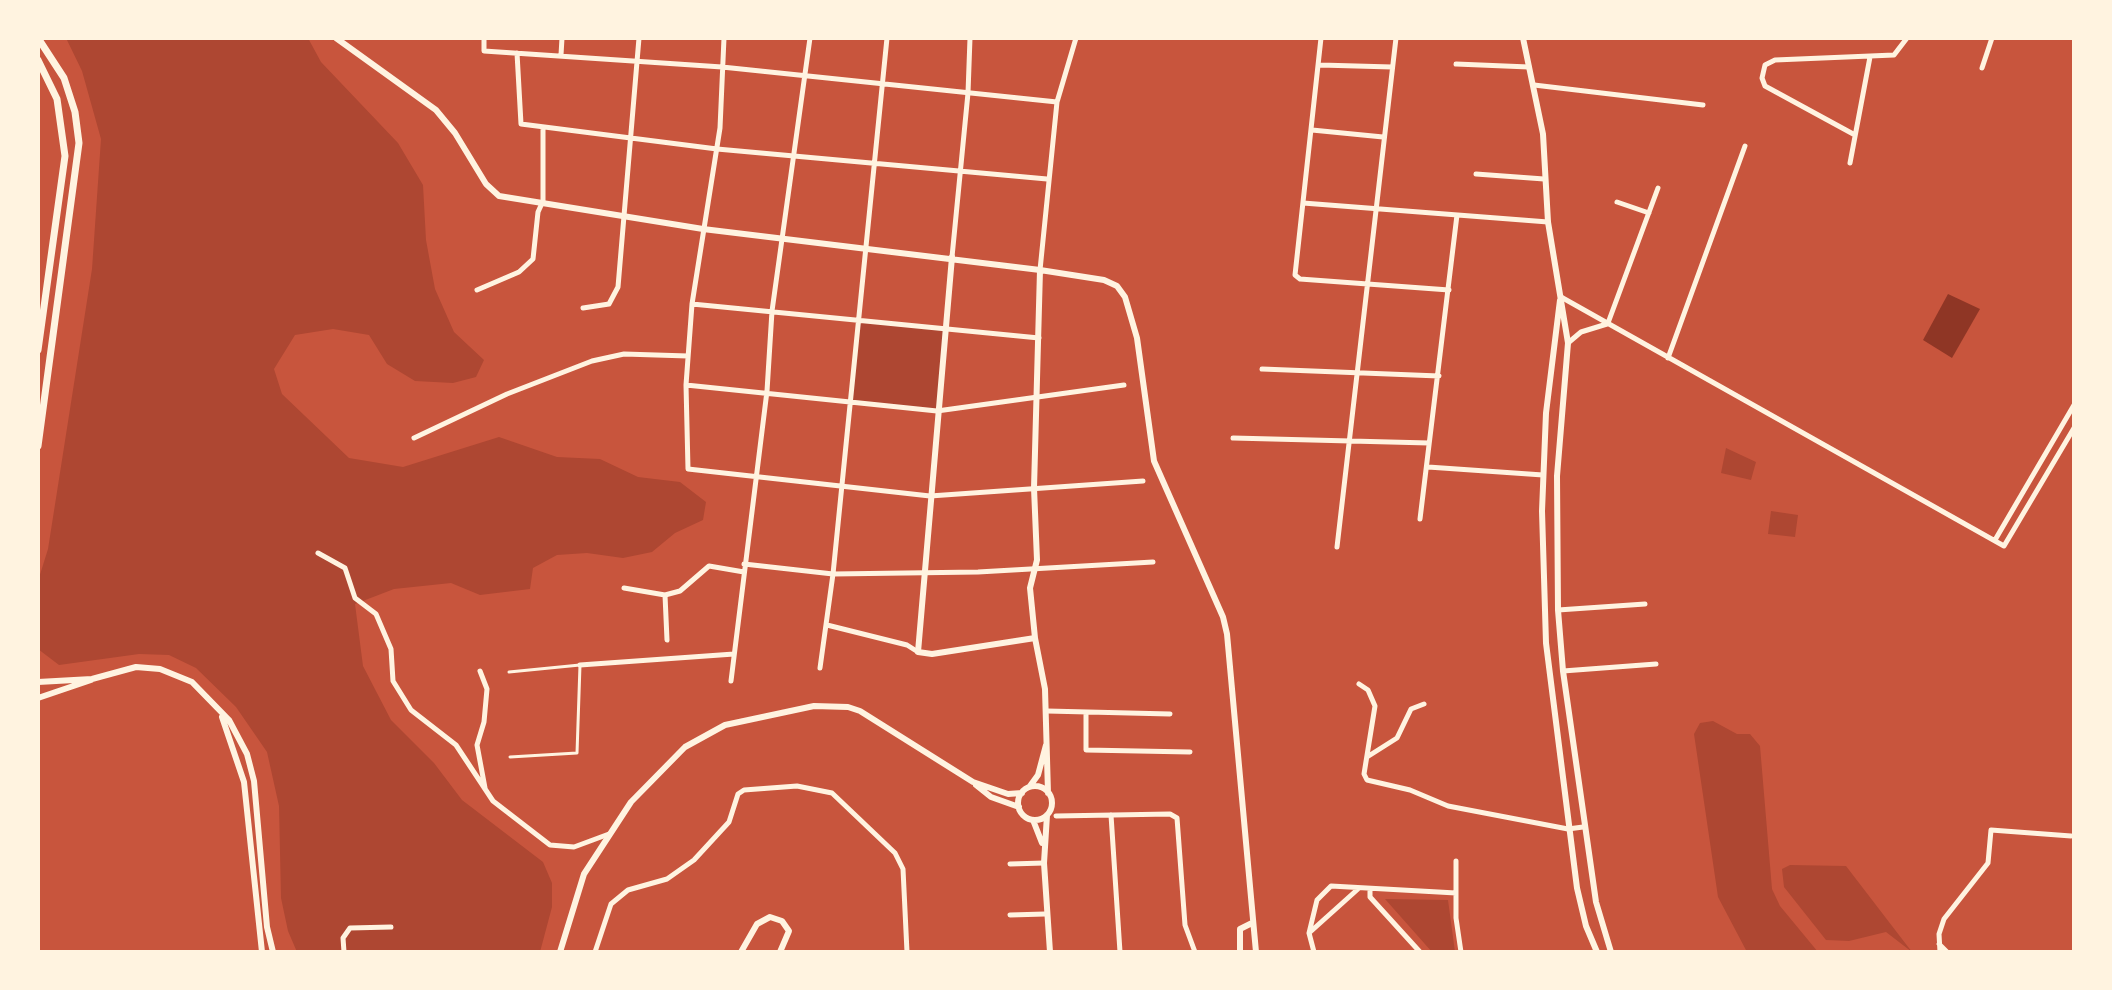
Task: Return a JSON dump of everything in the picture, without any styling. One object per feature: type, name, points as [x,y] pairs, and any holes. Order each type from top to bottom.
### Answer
[{"type":"main road","points":[[38,38],[64,78],[75,112],[79,143],[38,446]]},
{"type":"main road","points":[[38,60],[57,99],[65,156],[38,350]]},
{"type":"street","points":[[336,38],[436,110],[494,193],[703,229],[1040,270],[1111,283],[1121,291],[1131,314],[1154,461],[1223,617],[1227,634],[1256,952]]},
{"type":"street","points":[[484,38],[484,51],[722,67],[1057,102]]},
{"type":"street","points":[[561,55],[562,38]]},
{"type":"street","points":[[583,308],[609,304],[615,297],[626,215],[629,137],[639,38]]},
{"type":"street","points":[[724,38],[717,149],[692,304],[686,385],[688,469],[930,496],[1143,481]]},
{"type":"street","points":[[731,681],[767,391],[772,311],[810,38]]},
{"type":"street","points":[[820,668],[868,247],[887,38]]},
{"type":"street","points":[[918,652],[937,411],[968,93],[970,38]]},
{"type":"street","points":[[1050,952],[1045,914],[1044,863],[1047,815],[1052,802],[1048,793],[1049,734],[1035,638],[1033,569],[1037,560],[1035,399],[1047,179],[1057,102],[1076,38]]},
{"type":"street","points":[[1321,38],[1297,278],[1449,290]]},
{"type":"street","points":[[1337,547],[1396,38]]},
{"type":"street","points":[[1523,38],[1543,134],[1548,222],[1561,316],[1546,413],[1543,475],[1546,643],[1568,829],[1586,926],[1597,952]]},
{"type":"street","points":[[1855,135],[1765,86],[1765,65],[1775,60],[1894,55],[1907,38]]},
{"type":"street","points":[[1982,68],[1992,38]]},
{"type":"street","points":[[517,53],[521,124],[717,149],[1047,179]]},
{"type":"street","points":[[1850,163],[1870,57]]},
{"type":"street","points":[[1456,64],[1529,67]]},
{"type":"street","points":[[1320,65],[1392,67]]},
{"type":"street","points":[[1534,85],[1703,105]]},
{"type":"street","points":[[477,290],[519,272],[531,262],[538,212],[543,201],[543,127]]},
{"type":"street","points":[[1312,130],[1383,137]]},
{"type":"street","points":[[1668,358],[1745,146]]},
{"type":"street","points":[[1476,174],[1544,179]]},
{"type":"street","points":[[1608,323],[1658,188]]},
{"type":"street","points":[[1617,202],[1649,213]]},
{"type":"street","points":[[1303,203],[1548,222]]},
{"type":"street","points":[[1420,519],[1457,215]]},
{"type":"street","points":[[1560,296],[2004,546],[2074,428]]},
{"type":"street","points":[[692,304],[1039,338]]},
{"type":"street","points":[[1561,316],[1568,343],[1557,476],[1558,610],[1583,827],[1599,921],[1611,952]]},
{"type":"street","points":[[1568,343],[1581,332],[1608,323]]},
{"type":"street","points":[[414,438],[507,394],[592,361],[624,354],[688,356]]},
{"type":"street","points":[[1262,369],[1439,376]]},
{"type":"street","points":[[686,385],[937,411],[1124,385]]},
{"type":"street","points":[[1995,540],[2074,405]]},
{"type":"street","points":[[1233,438],[1429,443]]},
{"type":"street","points":[[1428,467],[1543,475]]},
{"type":"street","points":[[318,553],[345,568],[355,598],[376,614],[391,649],[393,681],[411,710],[456,745],[485,793],[550,845],[574,847],[609,834]]},
{"type":"street","points":[[744,564],[833,574],[1033,569],[1153,562]]},
{"type":"street","points":[[624,588],[665,595],[680,591],[709,566],[744,572]]},
{"type":"street","points":[[665,595],[667,640]]},
{"type":"street","points":[[1558,610],[1645,604]]},
{"type":"street","points":[[827,625],[932,654],[1035,638]]},
{"type":"street","points":[[509,672],[734,654]]},
{"type":"street","points":[[1563,671],[1656,664]]},
{"type":"street","points":[[510,757],[577,753],[580,665]]},
{"type":"street","points":[[38,682],[92,679],[136,667],[165,670],[192,682],[219,710],[235,729],[253,773],[262,834],[267,927],[273,952]]},
{"type":"street","points":[[480,671],[487,700],[477,745],[485,793]]},
{"type":"street","points":[[38,698],[77,688],[92,679]]},
{"type":"street","points":[[1359,684],[1368,690],[1375,706],[1364,774],[1372,784],[1410,790],[1448,806],[1568,829],[1583,827]]},
{"type":"street","points":[[1366,758],[1397,738],[1411,709],[1424,704]]},
{"type":"street","points":[[560,952],[584,874],[646,784],[695,740],[732,723],[814,706],[840,705],[860,711],[973,782],[991,797],[1019,807],[1023,815],[1032,820],[1044,850]]},
{"type":"street","points":[[219,710],[242,768],[262,952]]},
{"type":"street","points":[[1047,711],[1170,714]]},
{"type":"street","points":[[1086,712],[1086,750],[1190,752]]},
{"type":"street","points":[[1019,807],[1026,790],[1038,775],[1049,734]]},
{"type":"street","points":[[973,782],[1008,794],[1039,787],[1048,793]]},
{"type":"street","points":[[595,952],[611,904],[628,890],[667,879],[694,860],[729,822],[738,794],[744,790],[797,786],[832,793],[895,853],[903,869],[907,952]]},
{"type":"street","points":[[1056,816],[1170,814],[1180,823],[1185,925],[1195,952]]},
{"type":"street","points":[[1032,820],[1047,815]]},
{"type":"street","points":[[1111,815],[1120,952]]},
{"type":"street","points":[[1940,952],[1944,919],[1988,863],[1991,830],[2071,836]]},
{"type":"street","points":[[1456,861],[1461,952]]},
{"type":"street","points":[[1010,864],[1044,863]]},
{"type":"street","points":[[1314,952],[1309,933],[1323,891],[1336,885],[1370,891],[1456,893]]},
{"type":"street","points":[[1309,933],[1359,889]]},
{"type":"street","points":[[1370,891],[1370,897],[1420,952]]},
{"type":"street","points":[[1010,915],[1045,914]]},
{"type":"street","points":[[741,952],[760,921],[767,917],[779,919],[789,931],[780,952]]},
{"type":"street","points":[[1240,952],[1240,929],[1252,923]]},
{"type":"street","points":[[344,952],[343,938],[350,928],[391,927]]},
{"type":"street","points":[[1939,943],[1947,952]]},
{"type":"shaded area","points":[[66,38],[308,38],[321,62],[398,143],[423,185],[426,240],[435,289],[454,332],[484,360],[476,377],[453,383],[415,381],[387,364],[369,335],[333,329],[295,335],[274,369],[282,394],[349,458],[403,467],[499,437],[557,457],[600,459],[638,477],[680,482],[706,502],[703,520],[675,533],[652,552],[623,558],[587,553],[557,555],[533,568],[530,589],[480,595],[451,583],[394,589],[355,604],[363,666],[391,720],[434,763],[462,800],[543,862],[552,883],[552,907],[540,952],[297,952],[288,931],[281,898],[279,806],[267,752],[236,707],[196,668],[169,655],[139,654],[59,665],[38,649],[38,581],[48,549],[92,269],[101,139],[82,71]]},
{"type":"shaded area","points":[[1948,294],[1980,309],[1952,358],[1923,340]]},
{"type":"shaded area","points":[[858,321],[945,331],[937,411],[850,401]]},
{"type":"shaded area","points":[[1726,448],[1756,462],[1751,480],[1721,473]]},
{"type":"shaded area","points":[[1771,511],[1798,515],[1795,537],[1768,534]]},
{"type":"shaded area","points":[[1713,721],[1737,734],[1750,734],[1760,746],[1772,889],[1780,906],[1818,952],[1747,952],[1718,897],[1694,734],[1700,723]]},
{"type":"shaded area","points":[[1790,865],[1846,866],[1912,952],[1886,932],[1849,941],[1826,940],[1784,887],[1782,869]]},
{"type":"shaded area","points":[[1385,899],[1448,900],[1455,952],[1432,952]]}]
